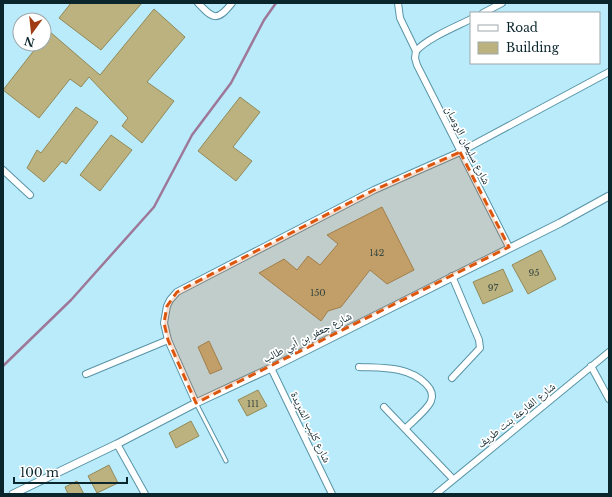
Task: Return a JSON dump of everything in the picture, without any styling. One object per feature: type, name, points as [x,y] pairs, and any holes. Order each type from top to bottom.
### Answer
[{"type":"street","points":[[198,3],[209,15],[213,16],[223,14],[232,3]]},
{"type":"street","name":"شارع سليمان الروسان","points":[[398,3],[400,18],[416,51],[415,58],[417,65],[509,247]]},
{"type":"street","points":[[485,12],[502,3]]},
{"type":"street","points":[[416,51],[420,46],[470,20]]},
{"type":"street","points":[[196,403],[168,340],[164,323],[165,314],[170,300],[177,292],[374,190],[460,152],[609,72]]},
{"type":"street","points":[[3,170],[30,195]]},
{"type":"street","name":"شارع جعفر بن أبي طالب","points":[[13,494],[117,444],[196,403],[271,368],[509,247],[560,223],[609,196]]},
{"type":"street","points":[[452,276],[479,340],[480,348],[452,378]]},
{"type":"street","points":[[86,374],[168,340]]},
{"type":"street","name":"شارع الفارعة بنت طريف","points":[[436,494],[609,352]]},
{"type":"street","points":[[591,366],[609,398]]},
{"type":"street","points":[[359,367],[394,368],[420,379],[431,389],[431,401],[406,428]]},
{"type":"street","name":"شارع كليب الشريدة","points":[[271,368],[332,494]]},
{"type":"street","points":[[384,406],[453,479]]},
{"type":"street","points":[[117,444],[145,494]]},
{"type":"lane","points":[[196,403],[226,462]]},
{"type":"highlighted area","points":[[460,152],[509,247],[196,403],[168,340],[164,323],[167,306],[177,292],[374,190]]},
{"type":"building","points":[[71,3],[142,3],[101,50],[59,18]]},
{"type":"building","points":[[154,9],[185,37],[147,82],[174,101],[142,143],[122,126],[128,118],[89,77],[81,87],[70,79],[39,118],[3,90],[33,52],[52,52],[52,34],[100,75]]},
{"type":"building","points":[[240,97],[260,112],[233,147],[252,161],[236,181],[198,151]]},
{"type":"building","points":[[76,107],[98,122],[66,164],[62,161],[44,182],[27,168],[37,150],[41,153]]},
{"type":"building","points":[[111,135],[132,150],[100,191],[80,175]]},
{"type":"building","points":[[382,207],[414,270],[387,284],[370,270],[341,307],[328,311],[321,321],[259,273],[284,259],[297,270],[308,256],[320,265],[338,244],[327,235]]},
{"type":"building","points":[[541,250],[556,279],[528,294],[512,265]]},
{"type":"building","points":[[503,269],[513,291],[483,304],[473,282]]},
{"type":"building","points":[[209,341],[222,369],[210,374],[198,347]]},
{"type":"building","points":[[258,390],[267,406],[247,416],[238,400]]},
{"type":"building","points":[[191,421],[199,436],[176,448],[169,433]]},
{"type":"building","points":[[109,465],[118,483],[97,493],[88,476]]},
{"type":"building","points":[[77,481],[84,494],[68,494],[65,487]]},
{"type":"waterway","points":[[3,366],[71,300],[154,207],[192,135],[231,83],[264,20],[276,3]]}]
